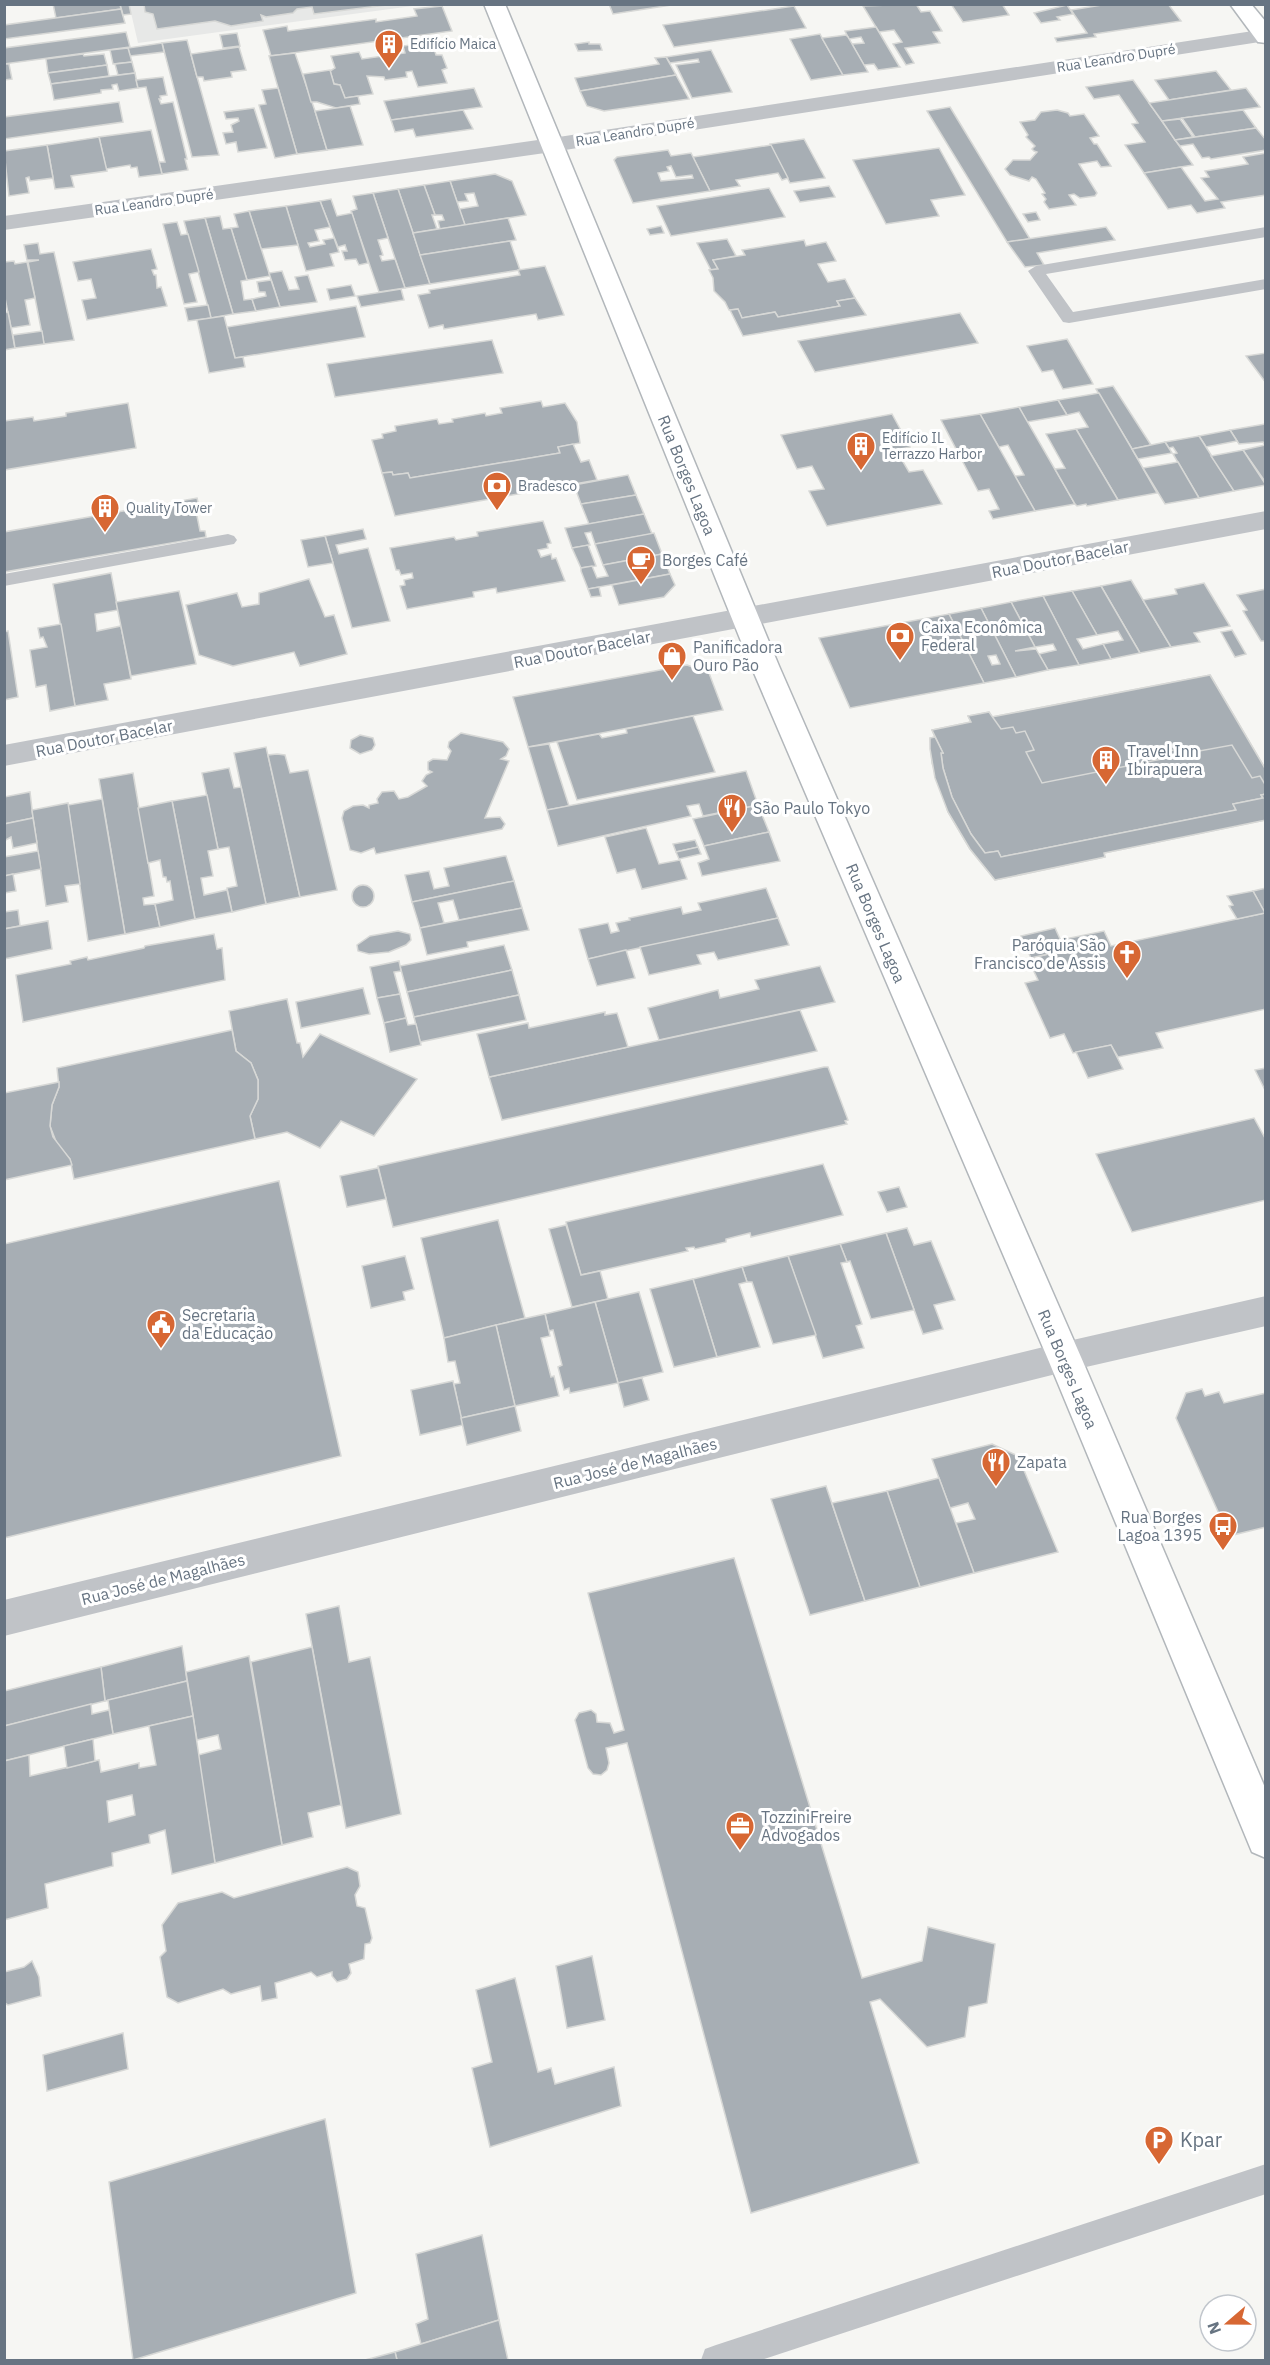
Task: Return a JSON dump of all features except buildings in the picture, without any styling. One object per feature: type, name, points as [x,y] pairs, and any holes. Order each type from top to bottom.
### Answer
[{"type":"street","name":"Rua Borges Lagoa","points":[[494,4],[745,618],[1064,1357],[1266,1838]]},
{"type":"street","points":[[1240,4],[1265,36]]},
{"type":"street","name":"Rua Leandro Dupré","points":[[4,223],[552,145],[1265,36]]},
{"type":"street","name":"Rua Doutor Bacelar","points":[[4,756],[1266,520]]},
{"type":"street","name":"Rua José de Magalhães","points":[[4,1618],[1064,1357],[1266,1311]]},
{"type":"lane","points":[[1266,232],[1036,271],[1069,318],[1266,284]]},
{"type":"lane","points":[[4,580],[228,540]]},
{"type":"lane","points":[[716,2361],[1266,2179]]},
{"type":"shaded area","points":[[129,4],[420,5],[138,43]]},
{"type":"place","name":"Edifício Maica","points":[[389,70]]},
{"type":"place","name":"Edifício IL Terrazzo Harbor","points":[[861,472]]},
{"type":"place","name":"Bradesco","points":[[497,512]]},
{"type":"place","name":"Quality Tower","points":[[105,534]]},
{"type":"place","name":"Borges Café","points":[[641,586]]},
{"type":"place","name":"Caixa Econômica Federal","points":[[900,662]]},
{"type":"place","name":"Panificadora Ouro Pão","points":[[672,682]]},
{"type":"place","name":"Travel Inn Ibirapuera","points":[[1106,786]]},
{"type":"place","name":"São Paulo Tokyo","points":[[732,834]]},
{"type":"place","name":"Paróquia São Francisco de Assis","points":[[1127,980]]},
{"type":"place","name":"Secretaria da Educação","points":[[161,1350]]},
{"type":"place","name":"Zapata","points":[[996,1488]]},
{"type":"place","name":"Rua Borges Lagoa 1395","points":[[1223,1552]]},
{"type":"place","name":"TozziniFreire Advogados","points":[[740,1852]]},
{"type":"place","name":"Kpar","points":[[1159,2166]]}]
